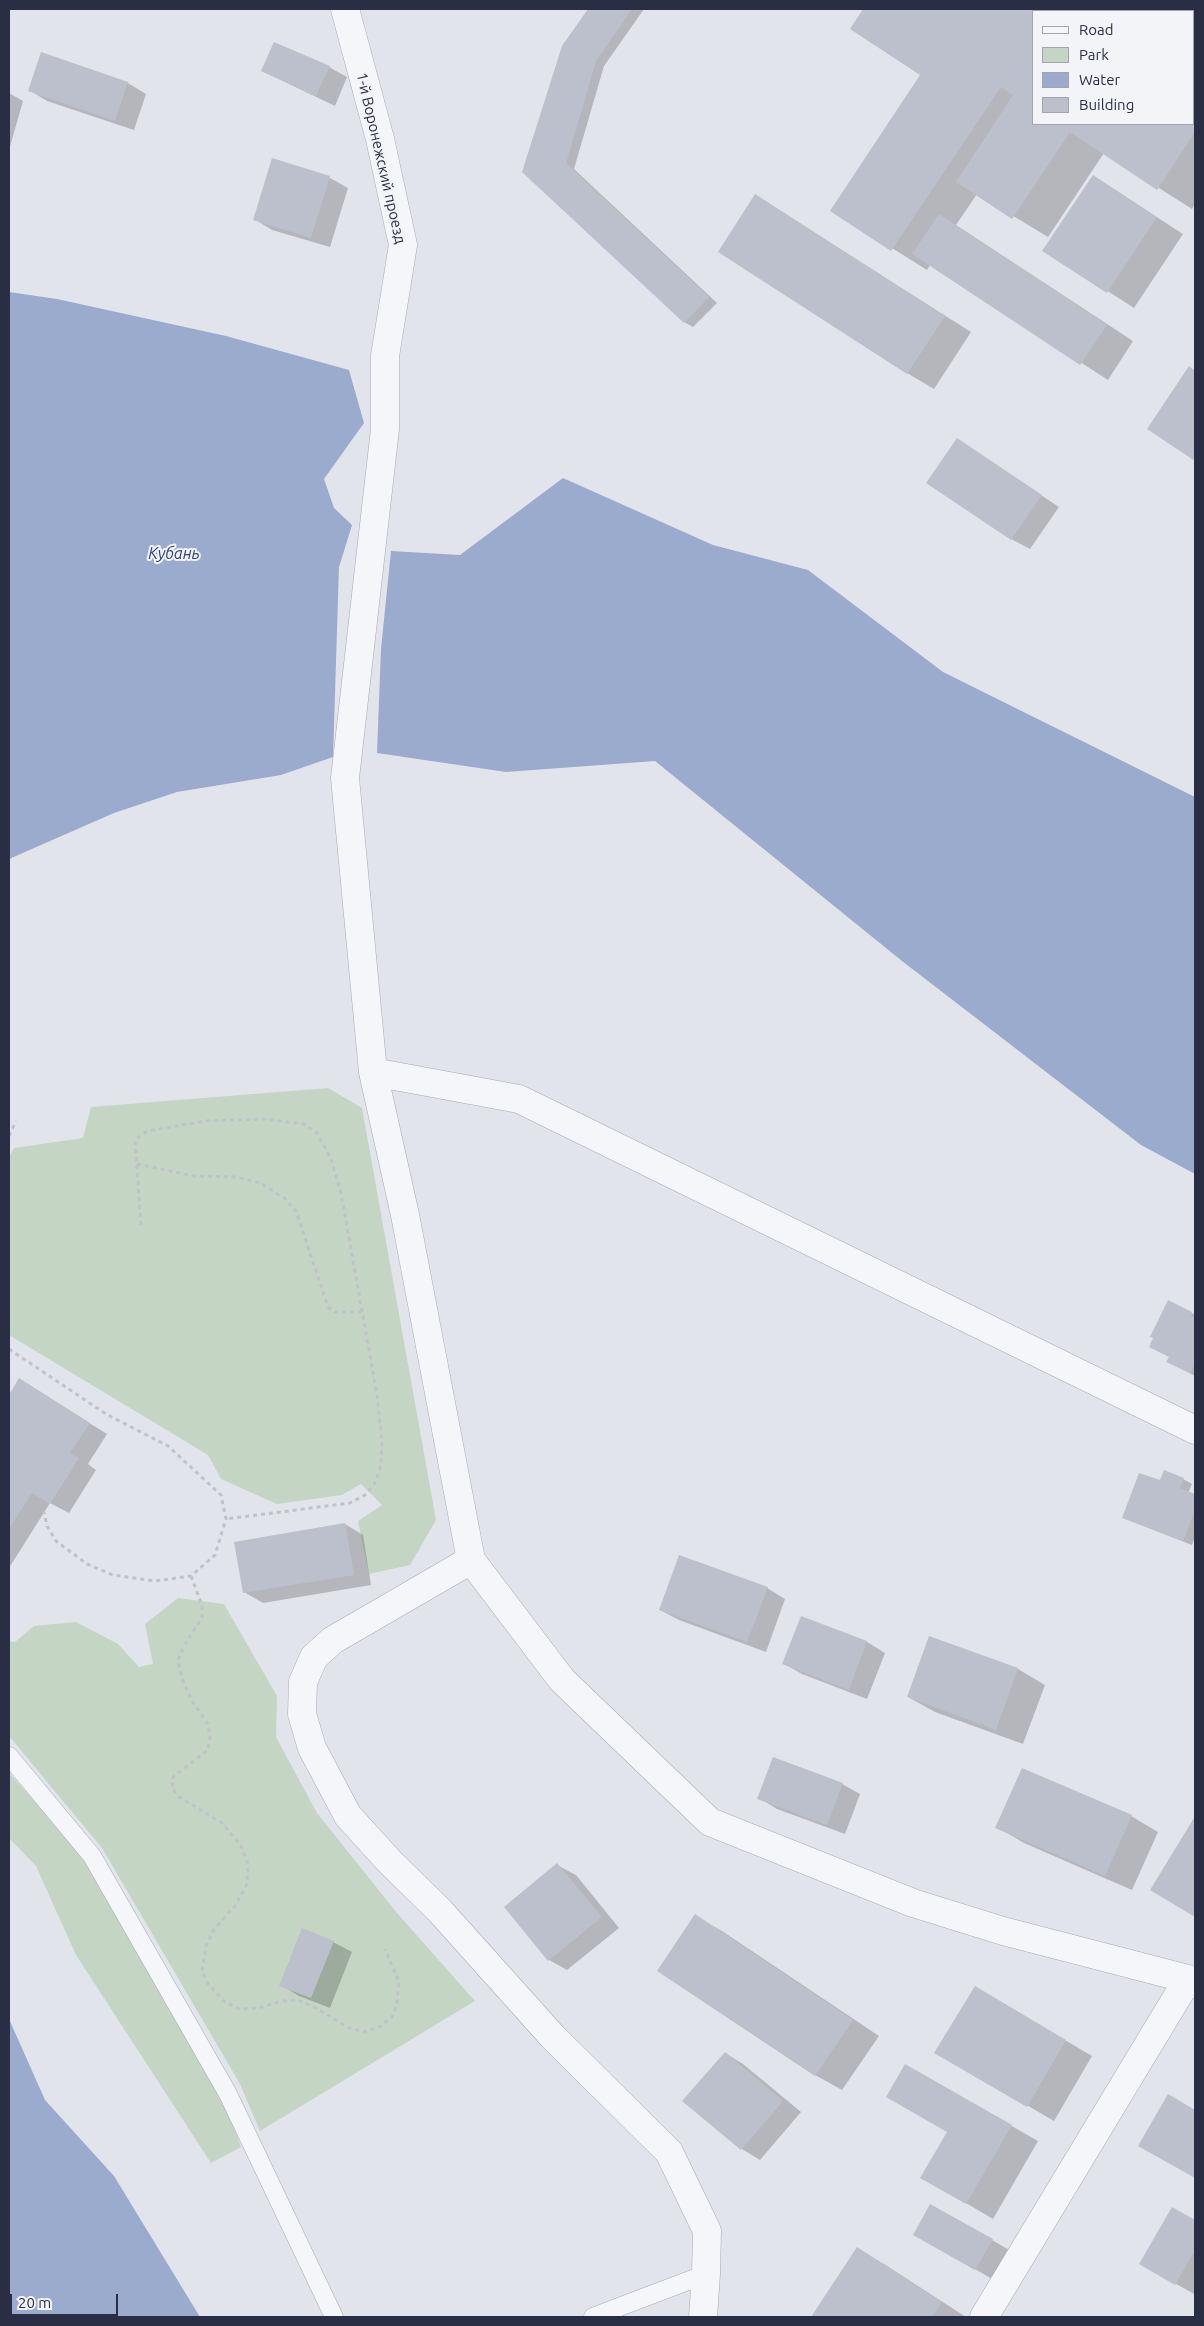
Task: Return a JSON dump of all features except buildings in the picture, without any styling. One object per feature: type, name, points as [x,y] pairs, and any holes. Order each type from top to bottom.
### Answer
[{"type":"street","name":"1-й Воронежский проезд","points":[[344,9],[380,139],[403,245],[384,356],[385,429],[345,778],[373,1072],[405,1215],[471,1560]]},
{"type":"street","points":[[373,1072],[519,1100],[1195,1430]]},
{"type":"street","points":[[703,2317],[707,2230],[669,2152],[553,2037],[440,1911],[390,1862],[348,1816],[312,1748],[302,1714],[302,1706],[303,1682],[314,1657],[333,1640],[471,1560],[562,1680],[710,1822],[913,1903],[1192,1982],[984,2317]]},
{"type":"lane","points":[[9,1756],[92,1856],[228,2094],[334,2317]]},
{"type":"lane","points":[[593,2317],[706,2274]]},
{"type":"path","points":[[140,1225],[135,1140],[147,1131],[206,1121],[264,1119],[304,1124],[317,1133],[331,1159],[341,1193],[376,1395],[382,1442],[381,1465],[375,1483],[365,1495],[350,1503],[226,1520]]},
{"type":"path","points":[[9,1136],[16,1122]]},
{"type":"path","points":[[137,1164],[194,1176],[236,1177],[260,1183],[284,1198],[296,1211],[328,1307],[335,1312],[361,1312]]},
{"type":"path","points":[[9,1349],[106,1414],[168,1446],[221,1494],[226,1520],[215,1555],[191,1576],[155,1581],[113,1575],[86,1564],[56,1541],[47,1526],[44,1512]]},
{"type":"path","points":[[191,1576],[202,1605],[202,1618],[183,1648],[178,1661],[182,1679],[192,1701],[208,1724],[210,1736],[208,1750],[172,1777],[172,1788],[179,1797],[222,1823],[241,1846],[248,1864],[247,1884],[235,1906],[214,1929],[206,1946],[202,1971],[208,1984],[224,2001],[239,2009],[258,2008],[281,2001],[298,2000],[316,2008],[349,2028],[365,2032],[379,2027],[392,2017],[397,2004],[399,1982],[384,1949]]},
{"type":"green space","points":[[328,1088],[362,1108],[436,1520],[410,1565],[369,1574],[358,1521],[382,1505],[361,1484],[342,1495],[277,1504],[221,1479],[208,1455],[9,1335],[9,1158],[14,1148],[83,1138],[91,1107]]},
{"type":"green space","points":[[178,1598],[224,1604],[277,1696],[276,1737],[317,1813],[397,1913],[475,2001],[260,2131],[240,2084],[102,1848],[9,1736],[9,1641],[15,1642],[34,1626],[76,1622],[118,1644],[139,1667],[153,1664],[145,1624]]},
{"type":"green space","points":[[9,1773],[89,1862],[224,2102],[241,2147],[211,2163],[76,1955],[36,1866],[9,1838]]},
{"type":"water","name":"Кубань","points":[[9,292],[57,299],[226,336],[349,370],[364,423],[324,479],[334,508],[352,525],[339,567],[333,757],[281,775],[177,792],[114,813],[9,859]]},
{"type":"water","points":[[563,478],[713,545],[808,570],[943,672],[1195,797],[1195,1174],[1141,1145],[902,961],[655,761],[506,772],[377,753],[381,649],[391,551],[460,555]]},
{"type":"water","points":[[9,2019],[45,2100],[114,2176],[200,2317],[9,2317]]}]
